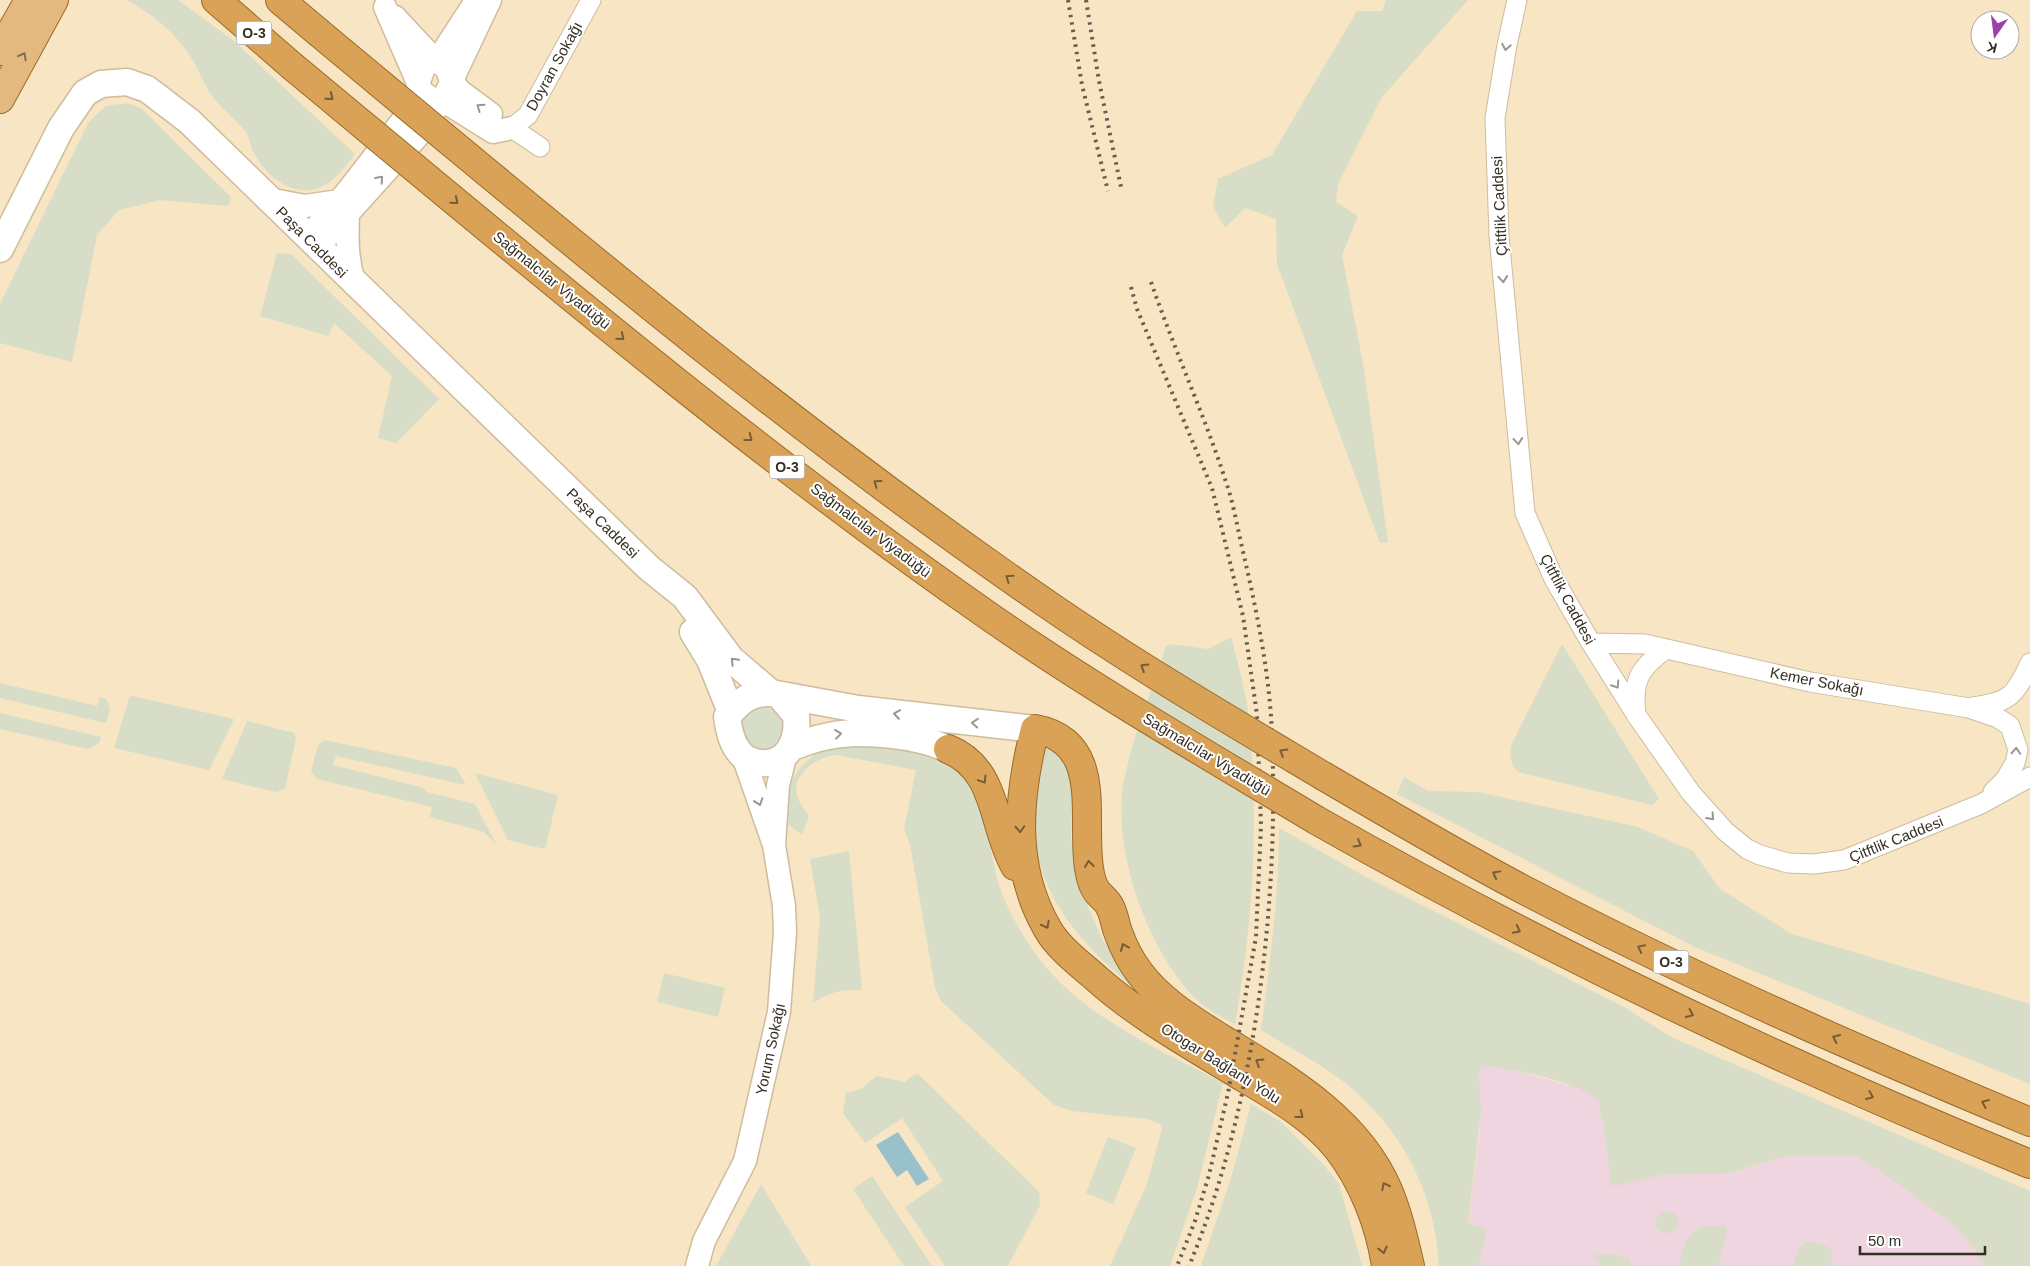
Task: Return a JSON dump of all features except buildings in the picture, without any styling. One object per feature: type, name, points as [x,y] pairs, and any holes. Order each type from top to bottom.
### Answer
[{"type":"highway","name":"Sağmalcılar Viyadüğü","points":[[216,0],[292,66],[579,303],[850,515],[992,618],[1158,726],[1316,820],[1461,901],[1564,954],[1851,1088],[2030,1164]]},
{"type":"highway","name":"O-3","points":[[280,0],[679,330],[862,472],[1050,606],[1174,686],[1444,846],[1528,892],[1606,931],[1881,1059],[2030,1122]]},
{"type":"highway","points":[[1028,880],[1021,845],[1020,822],[1023,783],[1035,729]]},
{"type":"highway","name":"Otogar Bağlantı Yolu","points":[[1035,729],[1065,740],[1076,753],[1086,790],[1089,869],[1096,891],[1110,906],[1128,956],[1148,983],[1192,1020],[1305,1090],[1347,1130],[1363,1149],[1387,1188],[1397,1214],[1410,1266]]},
{"type":"highway","points":[[948,749],[966,760],[982,778],[994,805],[1005,849],[1015,867],[1028,880]]},
{"type":"highway","name":"Otogar Bağlantı Yolu","points":[[1028,880],[1047,929],[1066,951],[1107,988],[1135,1009],[1281,1100],[1317,1128],[1337,1148],[1366,1196],[1377,1227],[1386,1266]]},
{"type":"main road","points":[[0,51],[29,0]]},
{"type":"main road","points":[[0,99],[54,0]]},
{"type":"main road","name":"Paşa Caddesi","points":[[0,249],[72,109],[85,93],[101,84],[127,82],[148,89],[189,121],[355,285],[649,568],[685,597],[731,659],[775,694]]},
{"type":"main road","name":"Paşa Caddesi","points":[[649,568],[710,660],[731,712]]},
{"type":"main road","points":[[775,694],[796,716],[796,739],[789,751]]},
{"type":"main road","points":[[948,749],[940,745],[897,736],[859,733],[826,736],[789,751],[775,762],[766,764],[756,763],[743,756],[735,746],[727,717],[749,696],[775,694],[858,709],[1035,729]]},
{"type":"street","points":[[355,285],[348,263],[344,208],[405,118],[413,101],[424,67],[435,60],[462,24],[476,0]]},
{"type":"street","points":[[313,242],[344,208],[419,135],[442,100],[490,0]]},
{"type":"street","name":"Doyran Sokağı","points":[[512,128],[528,115],[591,0]]},
{"type":"street","name":"Çitftlik Caddesi","points":[[1518,0],[1507,45],[1495,118],[1499,236],[1524,513],[1554,579],[1591,643],[1637,716],[1691,793],[1724,831],[1747,849],[1779,860],[1814,864],[1844,860],[1981,804],[2030,777]]},
{"type":"street","points":[[382,3],[435,60],[446,68],[451,80],[472,101],[540,147]]},
{"type":"street","points":[[382,3],[422,92],[426,97],[442,100],[493,132],[512,128]]},
{"type":"street","points":[[268,199],[305,206],[344,208]]},
{"type":"street","name":"Kemer Sokağı","points":[[1591,643],[1645,644],[1810,682],[1969,708]]},
{"type":"street","points":[[1637,716],[1635,696],[1640,673],[1652,659],[1666,649]]},
{"type":"street","points":[[1969,708],[1997,704],[2011,696],[2021,683],[2030,662]]},
{"type":"street","points":[[1969,708],[1998,718],[2010,726],[2018,750],[2015,763],[2005,780],[1981,804]]},
{"type":"street","name":"Yorum Sokağı","points":[[774,846],[778,785],[789,751]]},
{"type":"street","name":"Yorum Sokağı","points":[[704,1241],[745,1161],[779,1012],[786,933],[784,906],[774,846],[743,756]]},
{"type":"street","points":[[686,1266],[694,1251],[704,1241]]},
{"type":"street","points":[[697,1266],[704,1241]]},
{"type":"shaded area","points":[[1482,1066],[1509,1069],[1579,1088],[1591,1094],[1597,1099],[1604,1126],[1638,1179],[1660,1175],[1730,1173],[1778,1158],[1803,1155],[1854,1156],[1869,1163],[1946,1219],[1968,1240],[1985,1266],[1478,1266],[1487,1230],[1468,1224],[1480,1132],[1479,1074]]},
{"type":"green space","points":[[127,0],[178,0],[234,41],[355,154],[332,180],[321,187],[309,190],[298,189],[287,186],[277,180],[260,163],[246,132],[212,96],[194,62],[181,43],[165,26]]},
{"type":"green space","points":[[1386,0],[1468,0],[1382,97],[1338,184],[1336,202],[1358,216],[1342,255],[1364,369],[1388,542],[1380,543],[1277,264],[1276,219],[1245,208],[1225,228],[1213,207],[1218,179],[1272,155],[1357,11],[1382,11]]},
{"type":"green space","points":[[128,103],[142,109],[231,197],[228,206],[160,200],[119,210],[97,235],[72,362],[0,343],[0,304],[88,123],[106,106]]},
{"type":"green space","points":[[277,253],[291,254],[439,399],[396,443],[378,438],[392,376],[334,323],[328,336],[260,316]]},
{"type":"green space","points":[[1231,637],[1248,711],[1254,798],[1250,911],[1235,1024],[1200,1003],[1179,979],[1163,954],[1137,898],[1128,867],[1121,808],[1124,781],[1132,747],[1166,646],[1170,644],[1208,649]]},
{"type":"green space","points":[[1562,644],[1659,799],[1652,805],[1518,772],[1513,766],[1510,754],[1512,743]]},
{"type":"green space","points":[[0,683],[97,706],[99,697],[106,699],[110,709],[106,723],[0,698]]},
{"type":"green space","points":[[132,696],[234,719],[209,770],[114,748],[129,698]]},
{"type":"green space","points":[[758,706],[768,707],[776,711],[786,727],[777,748],[762,753],[742,742],[742,720],[747,713]]},
{"type":"green space","points":[[0,713],[101,737],[99,743],[88,749],[0,729]]},
{"type":"green space","points":[[247,721],[294,733],[296,738],[285,789],[276,792],[222,779]]},
{"type":"green space","points":[[325,740],[456,768],[466,785],[336,756],[333,765],[424,788],[427,792],[475,804],[496,844],[484,832],[430,817],[432,807],[317,779],[311,771],[318,745]]},
{"type":"green space","points":[[855,745],[919,753],[943,761],[966,777],[981,806],[997,876],[1005,901],[1020,930],[1045,966],[1063,985],[1105,1018],[1128,1033],[1223,1083],[1197,1188],[1170,1266],[1110,1266],[1147,1184],[1162,1129],[1160,1124],[1147,1119],[1072,1111],[1054,1105],[941,1001],[935,987],[910,844],[904,829],[916,770],[837,755],[822,759],[808,768],[798,780],[797,796],[809,816],[802,835],[784,821],[787,788],[799,769],[814,755],[829,748]]},
{"type":"green space","points":[[1048,745],[1064,753],[1073,781],[1071,838],[1085,900],[1103,941],[1144,998],[1097,954],[1070,923],[1048,886],[1040,865],[1035,849],[1032,826],[1035,794],[1043,749]]},
{"type":"green space","points":[[475,773],[558,795],[545,849],[508,840]]},
{"type":"green space","points":[[1404,777],[1428,791],[1478,792],[1638,827],[1693,851],[1720,889],[1792,934],[2030,1004],[2030,1084],[1695,947],[1397,794]]},
{"type":"green space","points":[[1279,828],[1366,877],[1624,1007],[1671,1037],[2030,1191],[2030,1266],[1985,1266],[1968,1240],[1946,1219],[1869,1163],[1854,1156],[1803,1155],[1778,1158],[1730,1173],[1660,1175],[1611,1187],[1604,1126],[1597,1099],[1573,1086],[1542,1076],[1482,1066],[1479,1074],[1481,1112],[1468,1223],[1487,1230],[1478,1266],[1439,1266],[1436,1237],[1421,1183],[1393,1134],[1376,1112],[1356,1092],[1315,1062],[1261,1030],[1276,904]]},
{"type":"green space","points":[[849,851],[862,990],[836,992],[813,1003],[820,918],[810,859]]},
{"type":"green space","points":[[664,973],[725,988],[718,1017],[657,1002]]},
{"type":"green space","points":[[918,1074],[1039,1192],[1040,1205],[1008,1266],[945,1266],[905,1207],[943,1181],[902,1118],[865,1143],[843,1113],[846,1093],[861,1089],[877,1076],[905,1082],[910,1077]]},
{"type":"green space","points":[[1251,1104],[1281,1122],[1322,1163],[1339,1184],[1362,1266],[1201,1266],[1232,1175]]},
{"type":"green space","points":[[1108,1137],[1136,1148],[1113,1204],[1086,1193]]},
{"type":"green space","points":[[872,1176],[932,1266],[904,1266],[853,1189]]},
{"type":"green space","points":[[761,1184],[811,1266],[716,1266]]},
{"type":"green space","points":[[1667,1211],[1675,1214],[1678,1222],[1675,1230],[1667,1233],[1659,1230],[1656,1222],[1659,1214]]},
{"type":"green space","points":[[1705,1225],[1725,1225],[1727,1230],[1718,1266],[1679,1266],[1689,1236]]},
{"type":"green space","points":[[1808,1241],[1824,1245],[1833,1251],[1831,1266],[1793,1266],[1800,1247]]},
{"type":"green space","points":[[1607,1254],[1629,1258],[1631,1266],[1597,1266],[1600,1264],[1594,1255]]},
{"type":"water","points":[[898,1132],[929,1179],[917,1186],[907,1170],[897,1177],[876,1145]]},
{"type":"railway","points":[[1068,0],[1082,85],[1108,191]]},
{"type":"railway","points":[[1086,0],[1099,81],[1121,187]]},
{"type":"railway","points":[[1151,282],[1208,431],[1231,500],[1253,595],[1267,676],[1271,716],[1273,783],[1272,853],[1259,996],[1247,1067],[1232,1136],[1212,1203],[1189,1266]]},
{"type":"railway","points":[[1131,287],[1137,309],[1212,488],[1243,616],[1257,715],[1261,825],[1256,937],[1228,1093],[1209,1175],[1195,1221],[1177,1266]]}]
